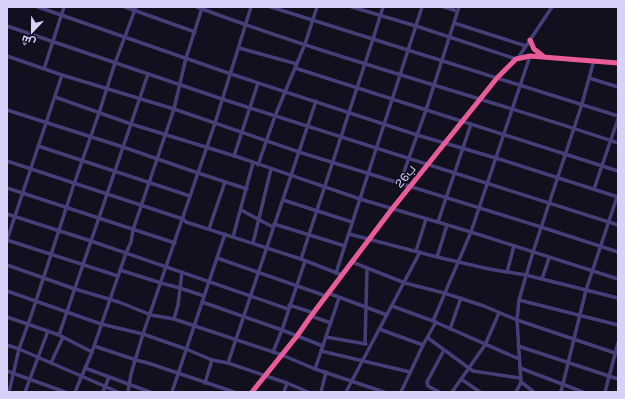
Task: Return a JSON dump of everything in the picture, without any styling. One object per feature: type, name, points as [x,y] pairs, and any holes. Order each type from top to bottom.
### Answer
[{"type":"highway","points":[[530,40],[534,49],[544,56]]},
{"type":"highway","points":[[517,59],[530,56],[544,56],[618,63]]},
{"type":"highway","name":"26ب","points":[[252,392],[297,336],[392,209],[497,78],[517,59]]},
{"type":"street","points":[[38,7],[230,74],[445,144],[496,158],[617,197],[591,271],[560,392]]},
{"type":"street","points":[[44,69],[64,7]]},
{"type":"street","points":[[125,7],[135,9],[195,32]]},
{"type":"street","points":[[197,7],[246,25],[618,143]]},
{"type":"street","points":[[128,392],[143,334],[151,315],[160,284],[215,123],[251,7]]},
{"type":"street","points":[[271,7],[618,116]]},
{"type":"street","points":[[258,165],[275,116],[305,44],[317,7]]},
{"type":"street","points":[[352,7],[517,59],[552,7]]},
{"type":"street","points":[[273,352],[297,286],[317,211],[383,7]]},
{"type":"street","points":[[336,273],[422,7]]},
{"type":"street","points":[[444,7],[457,12]]},
{"type":"street","points":[[400,183],[426,110],[459,7]]},
{"type":"street","points":[[75,392],[92,352],[131,242],[149,182],[174,109],[186,58],[202,8]]},
{"type":"street","points":[[9,392],[19,349],[82,160],[100,113],[115,63],[135,9]]},
{"type":"street","points":[[454,23],[526,46]]},
{"type":"street","points":[[7,26],[222,99],[618,225]]},
{"type":"street","points":[[239,48],[296,66],[357,88],[618,171]]},
{"type":"street","points":[[7,56],[242,131],[299,152],[618,252]]},
{"type":"street","points":[[401,392],[423,345],[428,338],[444,293],[471,232],[505,135],[530,56]]},
{"type":"street","points":[[534,392],[521,382],[520,378],[517,320],[520,300],[548,203],[566,154],[594,60]]},
{"type":"street","points":[[62,74],[7,240],[118,276]]},
{"type":"street","points":[[52,363],[98,218],[148,74]]},
{"type":"street","points":[[589,78],[618,87]]},
{"type":"street","points":[[234,156],[251,108],[258,82]]},
{"type":"street","points":[[55,97],[131,124],[234,156],[360,199],[471,232],[618,279]]},
{"type":"street","points":[[228,363],[316,101]]},
{"type":"street","points":[[7,110],[157,158],[247,189]]},
{"type":"street","points":[[594,189],[618,119]]},
{"type":"street","points":[[438,222],[470,124]]},
{"type":"street","points":[[38,146],[115,170],[190,196]]},
{"type":"street","points":[[7,161],[74,184],[142,204],[183,219],[186,222],[253,243],[342,275]]},
{"type":"street","points":[[233,237],[253,163]]},
{"type":"street","points":[[253,243],[271,169]]},
{"type":"street","points":[[209,229],[225,182]]},
{"type":"street","points":[[7,188],[175,243]]},
{"type":"street","points":[[283,200],[352,222]]},
{"type":"street","points":[[241,210],[274,225],[310,234],[344,246]]},
{"type":"street","points":[[7,214],[250,295],[312,314],[331,323]]},
{"type":"street","points":[[346,392],[404,283],[418,252],[426,219]]},
{"type":"street","points":[[437,257],[447,225]]},
{"type":"street","points":[[172,392],[225,234]]},
{"type":"street","points":[[349,234],[437,257],[526,275],[618,298]]},
{"type":"street","points":[[507,272],[514,246]]},
{"type":"street","points":[[217,258],[387,315]]},
{"type":"street","points":[[542,279],[549,258]]},
{"type":"street","points":[[352,262],[404,283],[461,298],[517,320],[617,354]]},
{"type":"street","points":[[7,265],[151,315],[174,319],[282,355],[316,369],[384,392]]},
{"type":"street","points":[[365,344],[367,269]]},
{"type":"street","points":[[120,270],[160,284],[180,288],[204,296]]},
{"type":"street","points":[[174,319],[178,305],[182,272]]},
{"type":"street","points":[[7,291],[101,324],[143,334],[212,360],[228,363],[287,383],[308,392]]},
{"type":"street","points":[[316,369],[339,298]]},
{"type":"street","points":[[450,329],[461,298]]},
{"type":"street","points":[[520,300],[618,325]]},
{"type":"street","points":[[202,302],[323,346]]},
{"type":"street","points":[[392,306],[434,322],[519,359]]},
{"type":"street","points":[[452,392],[485,344],[499,313]]},
{"type":"street","points":[[7,317],[61,336],[92,352]]},
{"type":"street","points":[[380,329],[423,345]]},
{"type":"street","points":[[25,392],[48,332]]},
{"type":"street","points":[[326,337],[370,345]]},
{"type":"street","points":[[428,338],[469,368],[480,372],[520,378]]},
{"type":"street","points":[[605,392],[617,354],[618,343]]},
{"type":"street","points":[[7,345],[118,392]]},
{"type":"street","points":[[94,346],[136,360],[148,362],[234,392]]},
{"type":"street","points":[[518,346],[618,379]]},
{"type":"street","points":[[439,392],[428,386],[427,382],[444,350]]},
{"type":"street","points":[[321,351],[410,372]]},
{"type":"street","points":[[205,383],[212,360]]},
{"type":"street","points":[[85,368],[150,392]]},
{"type":"street","points":[[520,368],[583,392]]},
{"type":"street","points":[[7,371],[65,392]]},
{"type":"street","points":[[321,392],[326,372]]},
{"type":"street","points":[[103,392],[109,377]]},
{"type":"street","points":[[461,379],[480,392]]},
{"type":"street","points":[[516,392],[521,382]]},
{"type":"street","points":[[284,392],[287,383]]}]
